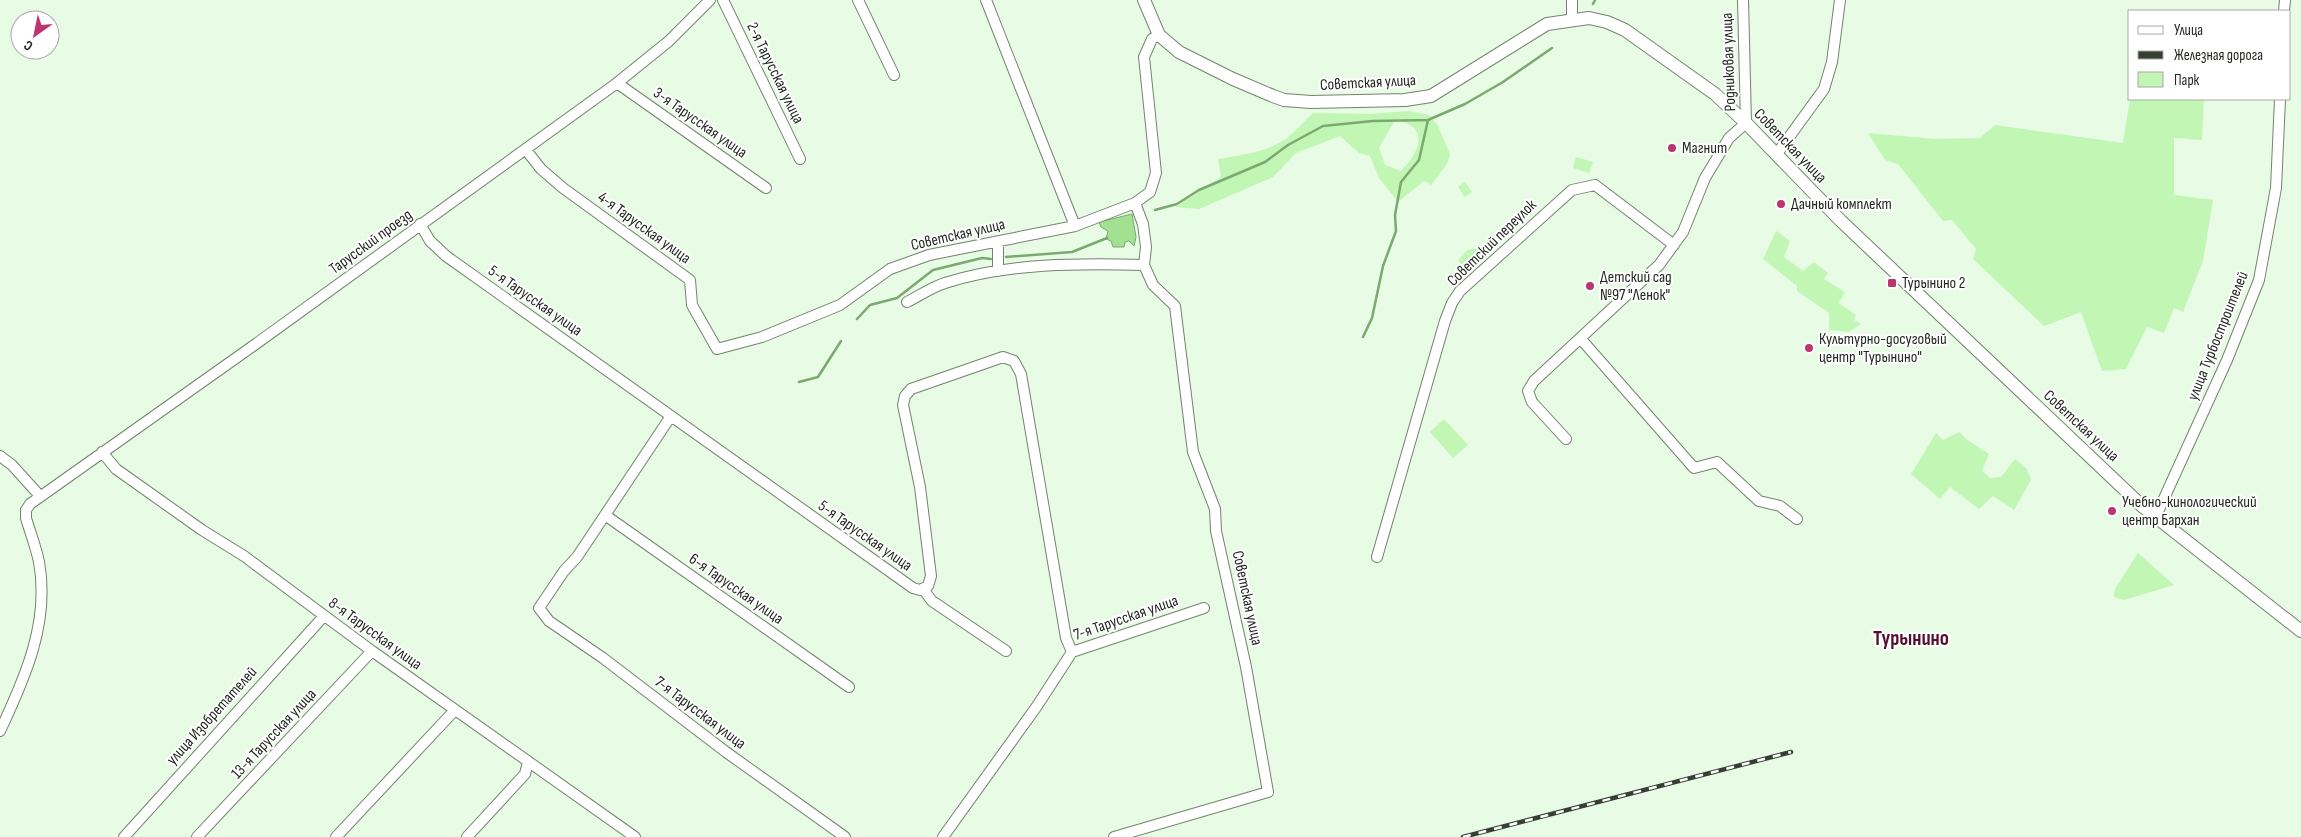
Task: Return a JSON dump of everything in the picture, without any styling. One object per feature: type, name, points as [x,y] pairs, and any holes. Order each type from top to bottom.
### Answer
[{"type":"main road","name":"Советская улица","points":[[1144,0],[1159,35],[1179,52],[1201,64],[1273,96],[1284,100],[1311,102],[1360,102],[1431,96],[1448,87],[1526,35],[1547,24],[1589,18],[1607,22],[1625,30],[1715,94],[1746,123],[1841,221],[2142,506],[2301,631]]},
{"type":"street","name":"Тарусский проезд","points":[[0,731],[16,697],[36,643],[39,626],[42,592],[39,561],[26,518],[26,510],[30,504],[253,346],[617,83],[669,41],[710,0]]},
{"type":"street","name":"2-я Тарусская улица","points":[[723,0],[800,159]]},
{"type":"street","points":[[858,0],[894,75]]},
{"type":"street","points":[[986,0],[1075,226]]},
{"type":"street","points":[[1572,0],[1572,19]]},
{"type":"street","name":"Родниковая улица","points":[[1743,0],[1746,123]]},
{"type":"street","points":[[1776,155],[1824,89],[1832,62],[1840,0]]},
{"type":"street","name":"Советская улица","points":[[717,349],[762,337],[840,305],[890,270],[929,255],[1075,226],[1135,203],[1150,192],[1156,173],[1144,57],[1152,39],[1159,35]]},
{"type":"street","name":"3-я Тарусская улица","points":[[617,83],[766,188]]},
{"type":"street","name":"улица Турбостроителей","points":[[2156,516],[2227,360],[2259,280],[2276,188],[2280,100]]},
{"type":"street","points":[[1566,440],[1532,402],[1528,391],[1534,381],[1659,265],[1683,232],[1705,178],[1729,138],[1746,123]]},
{"type":"street","name":"4-я Тарусская улица","points":[[526,150],[541,169],[563,188],[690,280],[692,305],[717,349]]},
{"type":"street","name":"Советский переулок","points":[[1377,557],[1445,321],[1452,303],[1460,291],[1554,204],[1572,190],[1586,186],[1595,185],[1674,245]]},
{"type":"street","name":"Советская улица","points":[[1114,837],[1268,792],[1246,667],[1216,531],[1215,509],[1193,452],[1175,306],[1153,285],[1144,265],[1146,248],[1143,224],[1135,203]]},
{"type":"street","name":"5-я Тарусская улица","points":[[420,224],[430,241],[446,256],[913,588],[928,586],[931,576],[920,487],[903,404],[905,396],[911,389],[1003,357],[1014,361],[1021,374],[1066,638],[1072,652]]},
{"type":"street","points":[[998,242],[998,272]]},
{"type":"street","points":[[907,302],[944,284],[998,272],[1087,264],[1144,265]]},
{"type":"street","points":[[1580,338],[1694,468],[1717,462],[1759,501],[1780,506],[1797,520]]},
{"type":"street","points":[[605,516],[671,416]]},
{"type":"street","name":"8-я Тарусская улица","points":[[102,452],[116,469],[202,530],[244,556],[372,651],[635,837]]},
{"type":"street","points":[[0,456],[12,465],[40,496]]},
{"type":"street","name":"7-я Тарусская улица","points":[[605,516],[539,608],[549,621],[603,658],[726,752],[846,837]]},
{"type":"street","name":"6-я Тарусская улица","points":[[605,516],[849,687]]},
{"type":"street","points":[[923,588],[932,601],[1006,651]]},
{"type":"street","name":"7-я Тарусская улица","points":[[943,837],[1037,706],[1072,652],[1204,608]]},
{"type":"street","name":"улица Изобретателей","points":[[124,837],[324,616]]},
{"type":"street","name":"13-я Тарусская улица","points":[[197,837],[372,651]]},
{"type":"street","points":[[336,837],[455,710]]},
{"type":"street","points":[[467,837],[525,774],[528,762]]},
{"type":"green space","points":[[2130,100],[2204,100],[2202,140],[2174,138],[2174,195],[2213,200],[2203,261],[2183,312],[2174,308],[2164,333],[2147,327],[2126,369],[2102,371],[2081,312],[2044,326],[1973,259],[1976,249],[1952,220],[1943,221],[1898,164],[1885,160],[1868,133],[1935,139],[1980,138],[1995,125],[2123,143]]},
{"type":"green space","points":[[1409,111],[1429,115],[1438,126],[1450,154],[1447,164],[1431,185],[1424,181],[1398,202],[1379,178],[1370,156],[1359,153],[1340,136],[1296,153],[1273,177],[1199,209],[1176,207],[1221,177],[1218,159],[1254,152],[1280,143],[1313,113],[1369,114]],"holes":[[[1395,120],[1406,123],[1414,128],[1418,134],[1419,141],[1413,156],[1401,171],[1385,165],[1379,148]]]},
{"type":"green space","points":[[1576,157],[1593,162],[1589,173],[1573,168]]},
{"type":"green space","points":[[1465,182],[1472,192],[1465,197],[1458,187]]},
{"type":"green space","points":[[1776,231],[1790,241],[1784,257],[1803,271],[1814,262],[1828,273],[1824,279],[1845,292],[1839,303],[1856,315],[1854,320],[1861,324],[1849,332],[1829,330],[1829,313],[1797,291],[1797,286],[1763,259]]},
{"type":"green space","points":[[1484,247],[1483,258],[1468,269],[1458,261],[1467,250]]},
{"type":"green space","points":[[1444,419],[1468,445],[1453,458],[1430,432]]},
{"type":"green space","points":[[1959,432],[1966,439],[1989,454],[1982,471],[1990,478],[2001,477],[2015,459],[2027,469],[2031,480],[2014,510],[1993,496],[1979,509],[1950,487],[1940,499],[1911,474],[1936,433],[1943,440]]},
{"type":"green space","points":[[2138,553],[2174,585],[2124,600],[2114,597],[2115,589]]},
{"type":"shaded area","points":[[1132,214],[1136,237],[1134,246],[1129,241],[1125,242],[1124,247],[1113,247],[1111,241],[1106,239],[1108,231],[1101,227],[1099,222]]},
{"type":"waterway","points":[[1593,4],[1595,0]]},
{"type":"waterway","points":[[1155,210],[1177,204],[1199,190],[1265,162],[1288,145],[1323,126],[1373,121],[1428,120],[1465,104],[1503,82],[1552,48]]},
{"type":"waterway","points":[[1363,337],[1372,318],[1383,266],[1396,231],[1395,215],[1401,182],[1419,160],[1428,120]]},
{"type":"waterway","points":[[1006,257],[1072,252],[1107,238]]},
{"type":"waterway","points":[[857,319],[870,305],[897,298],[933,270],[982,258],[991,259]]},
{"type":"waterway","points":[[799,382],[818,377],[841,341]]},
{"type":"railway","points":[[1463,837],[1791,752]]},
{"type":"place","name":"Магнит","points":[[1672,148]]},
{"type":"place","name":"Дачный комплект","points":[[1781,204]]},
{"type":"place","name":"Турынино 2","points":[[1892,283]]},
{"type":"place","name":"Детский сад №97 \"Ленок\"","points":[[1590,286]]},
{"type":"place","name":"Культурно-досуговый центр \"Турынино\"","points":[[1809,348]]},
{"type":"place","name":"Учебно-кинологический центр Бархан","points":[[2112,511]]},
{"type":"district","name":"Турынино","points":[[1911,638]]}]
